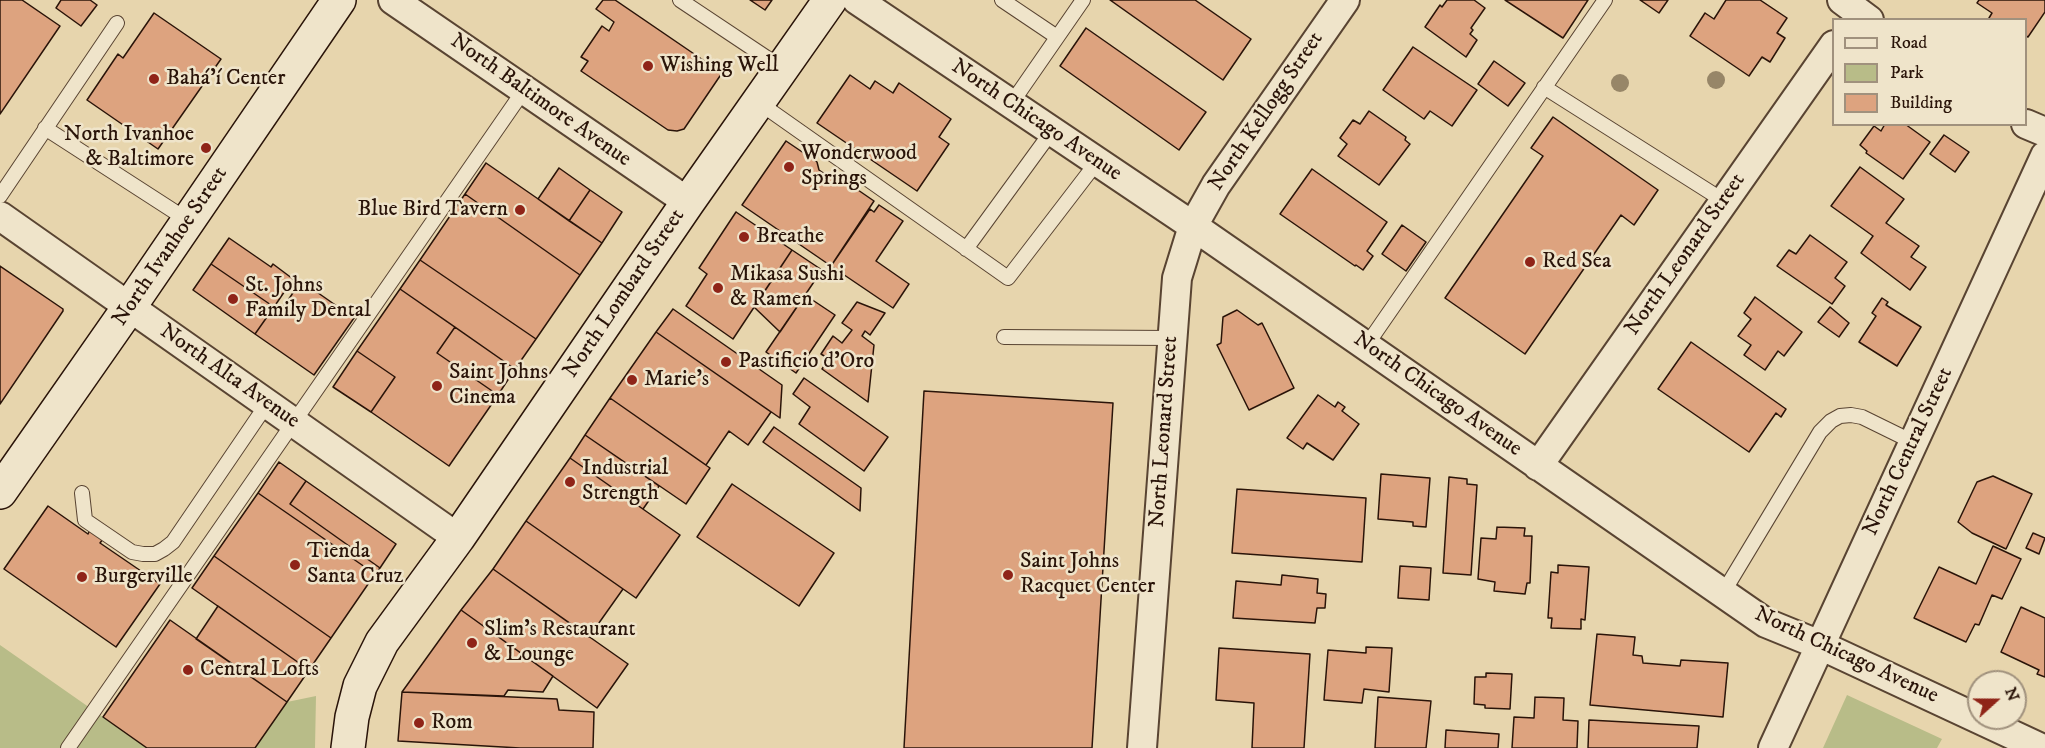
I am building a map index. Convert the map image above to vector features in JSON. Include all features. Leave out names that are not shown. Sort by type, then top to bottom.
[{"type":"street","name":"North Ivanhoe Street","points":[[0,492],[189,221],[339,0]]},
{"type":"street","name":"North Baltimore Avenue","points":[[393,0],[688,202]]},
{"type":"street","name":"North Lombard Street","points":[[348,748],[352,717],[360,686],[382,642],[458,538],[688,202],[830,0]]},
{"type":"street","name":"North Chicago Avenue","points":[[857,0],[1193,226],[1766,623],[1820,645],[2041,748]]},
{"type":"street","name":"North Kellogg Street","points":[[1193,226],[1216,185],[1345,0]]},
{"type":"street","name":"North Leonard Street","points":[[1538,466],[1832,46]]},
{"type":"street","points":[[2027,125],[2045,132]]},
{"type":"street","name":"North Central Street","points":[[1773,748],[2045,156]]},
{"type":"street","name":"North Alta Avenue","points":[[0,216],[458,538]]},
{"type":"street","name":"North Leonard Street","points":[[1142,748],[1177,278],[1193,226]]},
{"type":"lane","points":[[680,0],[782,68]]},
{"type":"lane","points":[[1002,0],[1057,37]]},
{"type":"lane","points":[[1011,104],[1083,0]]},
{"type":"lane","points":[[1366,346],[1605,0]]},
{"type":"lane","points":[[0,196],[117,23]]},
{"type":"lane","points":[[1544,87],[1724,201]]},
{"type":"lane","points":[[68,748],[524,90]]},
{"type":"lane","points":[[758,102],[1008,278],[1097,162]]},
{"type":"lane","points":[[45,128],[189,221]]},
{"type":"lane","points":[[966,249],[1052,131]]},
{"type":"lane","points":[[1004,337],[1172,338]]},
{"type":"lane","points":[[82,493],[85,520],[132,552],[144,555],[155,554],[173,542],[267,404]]},
{"type":"lane","points":[[1723,593],[1820,432],[1831,421],[1851,415],[1862,417],[1913,442]]},
{"type":"green space","points":[[0,645],[103,717],[147,748],[0,748]]},
{"type":"green space","points":[[1847,695],[1942,739],[1937,748],[1823,748]]},
{"type":"green space","points":[[316,696],[315,748],[255,748],[287,702]]},
{"type":"building","points":[[0,0],[22,0],[60,26],[0,114]]},
{"type":"building","points":[[61,0],[90,0],[97,5],[81,26],[56,8]]},
{"type":"building","name":"Wishing Well","points":[[603,0],[615,0],[722,73],[684,129],[668,130],[581,71],[588,61],[581,57],[602,26],[609,31],[614,22],[596,9]]},
{"type":"building","points":[[750,0],[772,0],[765,10]]},
{"type":"building","points":[[1110,0],[1195,0],[1251,39],[1223,80]]},
{"type":"building","points":[[1447,0],[1474,0],[1485,8],[1471,28],[1473,30],[1470,34],[1477,40],[1466,57],[1425,27],[1440,5],[1442,7]]},
{"type":"building","points":[[1505,0],[1588,0],[1563,38]]},
{"type":"building","points":[[1640,0],[1668,0],[1659,13]]},
{"type":"building","points":[[1726,0],[1760,0],[1787,18],[1777,33],[1785,38],[1770,62],[1762,57],[1749,76],[1690,36],[1705,13],[1714,19]]},
{"type":"building","points":[[1979,0],[2045,0],[2045,12],[2028,37],[2027,18],[1989,18],[1992,13],[1977,3]]},
{"type":"building","name":"Bahá’í Center","points":[[154,13],[221,59],[158,149],[87,100],[118,54],[123,58]]},
{"type":"building","points":[[1086,28],[1206,112],[1179,150],[1060,66]]},
{"type":"building","points":[[1413,47],[1477,90],[1452,126],[1430,111],[1424,119],[1383,90]]},
{"type":"building","points":[[1494,61],[1525,83],[1508,106],[1478,84]]},
{"type":"building","points":[[850,75],[870,89],[875,81],[893,93],[899,83],[951,119],[939,137],[949,144],[917,191],[817,123]]},
{"type":"building","points":[[1369,111],[1406,137],[1405,140],[1410,144],[1379,185],[1338,156],[1347,144],[1340,138],[1353,120],[1360,124]]},
{"type":"building","name":"Red Sea","points":[[1553,117],[1658,190],[1634,225],[1621,215],[1525,354],[1445,298],[1543,156],[1531,148]]},
{"type":"building","points":[[1874,126],[1881,131],[1884,126],[1908,126],[1930,142],[1903,179],[1866,153],[1867,151],[1860,145]]},
{"type":"building","points":[[1944,135],[1969,152],[1955,172],[1930,154]]},
{"type":"building","points":[[786,141],[817,162],[819,170],[835,181],[842,179],[874,201],[831,266],[742,205]]},
{"type":"building","name":"Blue Bird Tavern","points":[[486,163],[602,243],[580,275],[465,194]]},
{"type":"building","points":[[1860,167],[1904,199],[1886,223],[1919,246],[1911,257],[1926,267],[1910,290],[1861,253],[1873,236],[1831,206]]},
{"type":"building","points":[[559,168],[590,190],[569,221],[538,199]]},
{"type":"building","points":[[1312,169],[1387,222],[1367,251],[1373,256],[1363,270],[1280,214]]},
{"type":"building","points":[[590,190],[622,212],[602,243],[569,221]]},
{"type":"building","points":[[465,194],[580,275],[536,339],[420,260]]},
{"type":"building","points":[[879,205],[903,221],[876,261],[909,284],[893,308],[831,266],[870,209],[874,212]]},
{"type":"building","points":[[736,212],[792,250],[733,339],[686,306],[707,274],[699,268]]},
{"type":"building","points":[[1402,225],[1426,242],[1406,271],[1382,254]]},
{"type":"building","points":[[1810,235],[1847,262],[1835,278],[1845,286],[1832,304],[1777,266],[1789,250],[1796,254]]},
{"type":"building","points":[[229,238],[271,267],[273,264],[293,279],[274,307],[211,264]]},
{"type":"building","points":[[792,250],[822,270],[780,332],[754,307]]},
{"type":"building","points":[[420,260],[536,339],[515,369],[400,289]]},
{"type":"building","name":"St. Johns Family Dental","points":[[211,264],[274,307],[255,334],[193,290]]},
{"type":"building","points":[[0,266],[63,311],[0,404]]},
{"type":"building","points":[[301,281],[354,318],[314,375],[255,334],[274,307],[280,312]]},
{"type":"building","name":"Saint Johns Cinema","points":[[400,289],[455,327],[437,353],[498,395],[449,466],[371,412],[395,377],[357,351]]},
{"type":"building","points":[[805,295],[835,315],[796,373],[766,352]]},
{"type":"building","points":[[1755,297],[1802,332],[1784,356],[1778,351],[1765,370],[1744,355],[1751,345],[1738,336],[1751,319],[1744,313]]},
{"type":"building","points":[[1882,298],[1888,302],[1886,305],[1921,327],[1897,366],[1859,342],[1876,316],[1872,313]]},
{"type":"building","points":[[857,302],[885,313],[870,335],[865,331],[862,336],[874,345],[868,402],[822,369],[829,359],[821,354],[833,336],[842,343],[852,330],[842,323]]},
{"type":"building","points":[[1830,307],[1849,323],[1839,337],[1818,322]]},
{"type":"building","points":[[673,309],[782,385],[780,418],[656,332]]},
{"type":"building","points":[[1237,310],[1258,325],[1262,323],[1294,388],[1249,410],[1217,345],[1221,343],[1223,317]]},
{"type":"building","points":[[455,327],[515,369],[498,395],[437,353]]},
{"type":"building","points":[[656,332],[771,412],[748,445],[729,431],[706,465],[610,398]]},
{"type":"building","points":[[1691,342],[1786,409],[1781,417],[1776,413],[1749,452],[1658,389]]},
{"type":"building","points":[[357,351],[395,377],[371,412],[333,387]]},
{"type":"building","points":[[804,378],[888,437],[864,471],[799,424],[810,407],[793,394]]},
{"type":"building","name":"Saint Johns Racquet Center","points":[[924,391],[1113,403],[1092,748],[904,748]]},
{"type":"building","points":[[1318,395],[1335,407],[1338,402],[1345,407],[1342,411],[1359,424],[1333,460],[1307,443],[1303,449],[1287,438]]},
{"type":"building","points":[[610,398],[710,468],[686,504],[585,435]]},
{"type":"building","points":[[774,427],[861,488],[860,511],[763,442]]},
{"type":"building","points":[[585,435],[659,486],[643,509],[570,458]]},
{"type":"building","points":[[570,458],[680,535],[636,598],[526,521]]},
{"type":"building","points":[[279,462],[306,481],[290,504],[380,568],[375,574],[258,493]]},
{"type":"building","points":[[1381,474],[1430,478],[1426,527],[1413,526],[1413,522],[1378,519]]},
{"type":"building","points":[[1993,476],[2032,494],[2006,549],[1972,533],[1958,522],[1977,482]]},
{"type":"building","points":[[1449,477],[1467,479],[1467,484],[1477,485],[1471,575],[1443,573]]},
{"type":"building","points":[[306,481],[396,544],[380,568],[290,504]]},
{"type":"building","points":[[732,484],[834,553],[799,606],[697,537]]},
{"type":"building","points":[[1237,489],[1366,498],[1362,562],[1232,553]]},
{"type":"building","name":"Tienda Santa Cruz","points":[[258,493],[375,574],[331,638],[214,556]]},
{"type":"building","name":"Burgerville","points":[[48,506],[88,534],[90,530],[103,539],[100,543],[160,584],[116,647],[4,569]]},
{"type":"building","points":[[526,521],[623,589],[589,637],[493,569]]},
{"type":"building","points":[[1497,527],[1525,528],[1524,536],[1532,536],[1530,583],[1527,583],[1525,594],[1494,591],[1495,582],[1478,579],[1481,538],[1496,539]]},
{"type":"building","points":[[2033,533],[2045,538],[2039,554],[2026,548]]},
{"type":"building","points":[[1993,546],[2021,559],[2002,599],[1992,595],[1979,625],[1975,624],[1966,642],[1914,618],[1939,567],[1976,584]]},
{"type":"building","points":[[214,556],[331,638],[309,670],[192,588]]},
{"type":"building","points":[[1558,565],[1589,567],[1585,620],[1581,619],[1581,629],[1551,628],[1552,618],[1548,618],[1551,572],[1558,573]]},
{"type":"building","points":[[1400,566],[1431,568],[1429,600],[1398,598]]},
{"type":"building","points":[[493,569],[628,664],[597,708],[461,610]]},
{"type":"building","points":[[1282,575],[1318,579],[1317,593],[1326,594],[1325,608],[1317,608],[1315,623],[1233,618],[1236,581],[1281,585]]},
{"type":"building","points":[[218,606],[309,670],[287,702],[196,639]]},
{"type":"building","points":[[2021,607],[2045,618],[2045,677],[2037,674],[2039,670],[2001,652]]},
{"type":"building","name":"Slim's Restaurant & Lounge","points":[[461,610],[553,676],[543,692],[508,690],[504,696],[402,692]]},
{"type":"building","name":"Central Lofts","points":[[170,620],[287,702],[255,748],[147,748],[103,717]]},
{"type":"building","points":[[1597,634],[1635,637],[1633,655],[1642,656],[1643,663],[1680,666],[1681,660],[1728,663],[1723,717],[1590,705]]},
{"type":"building","points":[[1366,647],[1392,648],[1389,692],[1364,689],[1362,703],[1324,700],[1328,650],[1366,653]]},
{"type":"building","points":[[1219,648],[1310,654],[1304,748],[1252,748],[1254,703],[1216,700]]},
{"type":"building","points":[[1486,673],[1512,674],[1510,709],[1485,708],[1485,705],[1474,704],[1475,677],[1486,677]]},
{"type":"building","points":[[402,692],[557,699],[559,710],[594,712],[593,748],[520,748],[398,741]]},
{"type":"building","points":[[1378,697],[1431,701],[1426,748],[1375,748]]},
{"type":"building","points":[[1535,697],[1564,698],[1563,720],[1578,721],[1577,748],[1512,748],[1514,717],[1534,718]]},
{"type":"building","points":[[1589,720],[1699,726],[1697,748],[1588,748]]},
{"type":"building","points":[[1446,730],[1499,734],[1498,748],[1445,748]]},
{"type":"place","name":"Wishing Well","points":[[648,66]]},
{"type":"place","name":"Bahá’í Center","points":[[154,79]]},
{"type":"place","name":"North Ivanhoe & Baltimore","points":[[206,148]]},
{"type":"place","name":"Wonderwood Springs","points":[[789,167]]},
{"type":"place","name":"Blue Bird Tavern","points":[[520,210]]},
{"type":"place","name":"Breathe","points":[[744,237]]},
{"type":"place","name":"Red Sea","points":[[1530,262]]},
{"type":"place","name":"Mikasa Sushi & Ramen","points":[[718,288]]},
{"type":"place","name":"St. Johns Family Dental","points":[[233,299]]},
{"type":"place","name":"Pastificio d’Oro","points":[[726,362]]},
{"type":"place","name":"Marie's","points":[[632,380]]},
{"type":"place","name":"Saint Johns Cinema","points":[[437,386]]},
{"type":"place","name":"Industrial Strength","points":[[570,482]]},
{"type":"place","name":"Tienda Santa Cruz","points":[[295,565]]},
{"type":"place","name":"Saint Johns Racquet Center","points":[[1008,575]]},
{"type":"place","name":"Burgerville","points":[[82,577]]},
{"type":"place","name":"Slim's Restaurant & Lounge","points":[[472,643]]},
{"type":"place","name":"Central Lofts","points":[[188,670]]},
{"type":"place","name":"Rom","points":[[419,723]]}]
